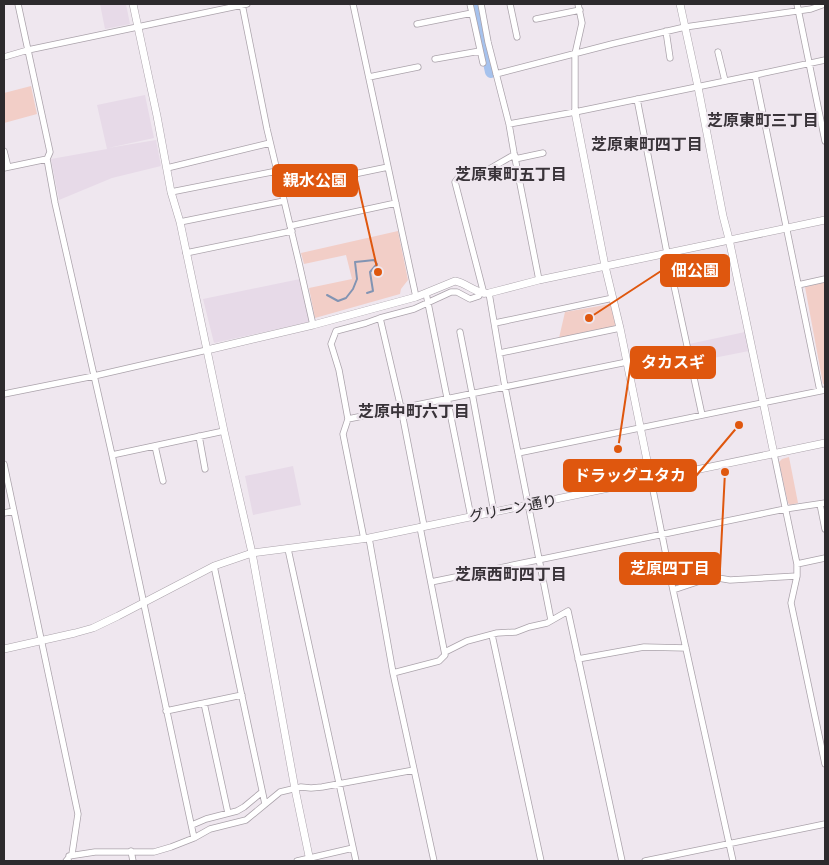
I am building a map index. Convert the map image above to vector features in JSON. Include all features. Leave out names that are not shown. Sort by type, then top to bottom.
[{"type":"street","points":[[18,4],[50,152],[47,159],[55,203],[112,455],[194,838]]},
{"type":"street","points":[[132,4],[252,553],[309,860]]},
{"type":"street","points":[[4,57],[28,50],[244,4],[270,143],[313,325]]},
{"type":"street","points":[[353,4],[416,297]]},
{"type":"street","points":[[470,4],[483,63]]},
{"type":"street","points":[[481,4],[488,42],[510,124],[538,280]]},
{"type":"street","points":[[510,4],[517,38]]},
{"type":"street","points":[[680,4],[797,564],[797,576],[790,603],[825,764]]},
{"type":"street","points":[[797,4],[825,141]]},
{"type":"street","points":[[496,74],[685,27],[812,9],[825,4]]},
{"type":"street","points":[[536,19],[579,7],[582,23],[575,54],[575,112],[605,266],[641,427],[673,590],[733,861]]},
{"type":"street","points":[[417,24],[472,13]]},
{"type":"street","points":[[666,32],[670,58]]},
{"type":"street","points":[[435,59],[480,51]]},
{"type":"street","points":[[718,52],[725,81]]},
{"type":"street","points":[[510,124],[825,60]]},
{"type":"street","points":[[369,77],[418,67]]},
{"type":"street","points":[[518,453],[822,390],[786,228],[756,75]]},
{"type":"street","points":[[637,99],[667,253],[702,415]]},
{"type":"street","points":[[167,168],[270,143]]},
{"type":"street","points":[[4,150],[6,168],[47,159]]},
{"type":"street","points":[[543,153],[515,157],[479,175],[458,178],[455,182],[495,323],[505,387],[551,620]]},
{"type":"street","points":[[282,190],[388,167]]},
{"type":"street","points":[[172,192],[277,171]]},
{"type":"street","points":[[180,222],[284,201]]},
{"type":"street","points":[[186,253],[396,203]]},
{"type":"street","points":[[434,861],[342,434],[348,419],[339,370],[331,344],[336,331],[414,309],[452,292],[457,292],[470,299],[485,293],[538,280],[825,220]]},
{"type":"street","points":[[798,285],[825,279]]},
{"type":"street","points":[[4,394],[94,376],[313,325],[416,297],[455,281],[462,282],[485,293]]},
{"type":"street","points":[[426,293],[471,517]]},
{"type":"street","points":[[495,323],[613,298]]},
{"type":"street","points":[[380,318],[401,408],[445,652],[445,655],[439,662],[393,673]]},
{"type":"street","points":[[500,353],[620,328]]},
{"type":"street","points":[[460,332],[494,512]]},
{"type":"street","points":[[348,419],[626,362]]},
{"type":"street","points":[[112,455],[224,431]]},
{"type":"street","points":[[199,436],[205,469]]},
{"type":"street","name":"グリーン通り","points":[[4,649],[75,634],[93,628],[214,566],[252,553],[366,539],[825,444]]},
{"type":"street","points":[[155,446],[163,481]]},
{"type":"street","points":[[4,464],[78,814],[72,854],[67,859]]},
{"type":"street","points":[[431,582],[785,509],[823,503],[825,529]]},
{"type":"street","points":[[4,513],[14,511]]},
{"type":"street","points":[[288,549],[356,861]]},
{"type":"street","points":[[797,564],[825,558]]},
{"type":"street","points":[[214,566],[265,804]]},
{"type":"street","points":[[673,590],[712,577],[730,580],[797,576]]},
{"type":"street","points":[[445,652],[467,641],[497,633],[516,632],[546,623],[568,611],[622,861]]},
{"type":"street","points":[[492,635],[542,861]]},
{"type":"street","points":[[578,659],[644,647],[686,648]]},
{"type":"street","points":[[166,711],[242,695]]},
{"type":"street","points":[[204,703],[228,813]]},
{"type":"street","points":[[67,859],[95,852],[154,852],[194,838],[210,829],[246,820],[280,792],[301,787],[311,788],[339,784],[414,770]]},
{"type":"street","points":[[192,825],[206,819],[237,812],[262,792]]},
{"type":"street","points":[[645,861],[825,824]]},
{"type":"street","points":[[297,861],[309,860],[353,848]]},
{"type":"street","points":[[131,851],[133,861]]},
{"type":"shaded area","points":[[100,4],[126,4],[130,24],[105,29]]},
{"type":"shaded area","points":[[31,86],[37,114],[4,123],[4,93]]},
{"type":"shaded area","points":[[145,95],[154,138],[108,148],[156,140],[161,166],[112,178],[59,200],[51,159],[107,149],[97,105]]},
{"type":"shaded area","points":[[398,231],[408,280],[401,289],[400,294],[315,318],[309,288],[352,279],[346,255],[304,264],[301,253]]},
{"type":"shaded area","points":[[300,279],[309,322],[214,343],[203,299]]},
{"type":"shaded area","points":[[825,282],[825,384],[823,384],[805,287]]},
{"type":"shaded area","points":[[611,304],[616,324],[613,327],[559,338],[565,312]]},
{"type":"shaded area","points":[[745,332],[749,351],[693,362],[689,344]]},
{"type":"shaded area","points":[[789,457],[798,503],[790,505],[779,462]]},
{"type":"shaded area","points":[[293,466],[301,505],[253,515],[245,476]]},
{"type":"waterway","points":[[476,4],[491,72]]},
{"type":"waterway","points":[[327,295],[338,301],[346,298],[353,289],[357,279],[355,262],[374,260],[377,264],[370,272],[373,291],[367,293]]},
{"type":"place","name":"親水公園","points":[[378,272]]},
{"type":"place","name":"佃公園","points":[[589,318]]},
{"type":"place","name":"ドラッグユタカ","points":[[739,425]]},
{"type":"place","name":"タカスギ","points":[[618,449]]},
{"type":"place","name":"芝原四丁目","points":[[725,472]]},
{"type":"district","name":"芝原東町三丁目","points":[[763,120]]},
{"type":"district","name":"芝原東町四丁目","points":[[647,144]]},
{"type":"district","name":"芝原東町五丁目","points":[[511,174]]},
{"type":"district","name":"芝原中町六丁目","points":[[414,411]]},
{"type":"district","name":"芝原西町四丁目","points":[[511,574]]}]
